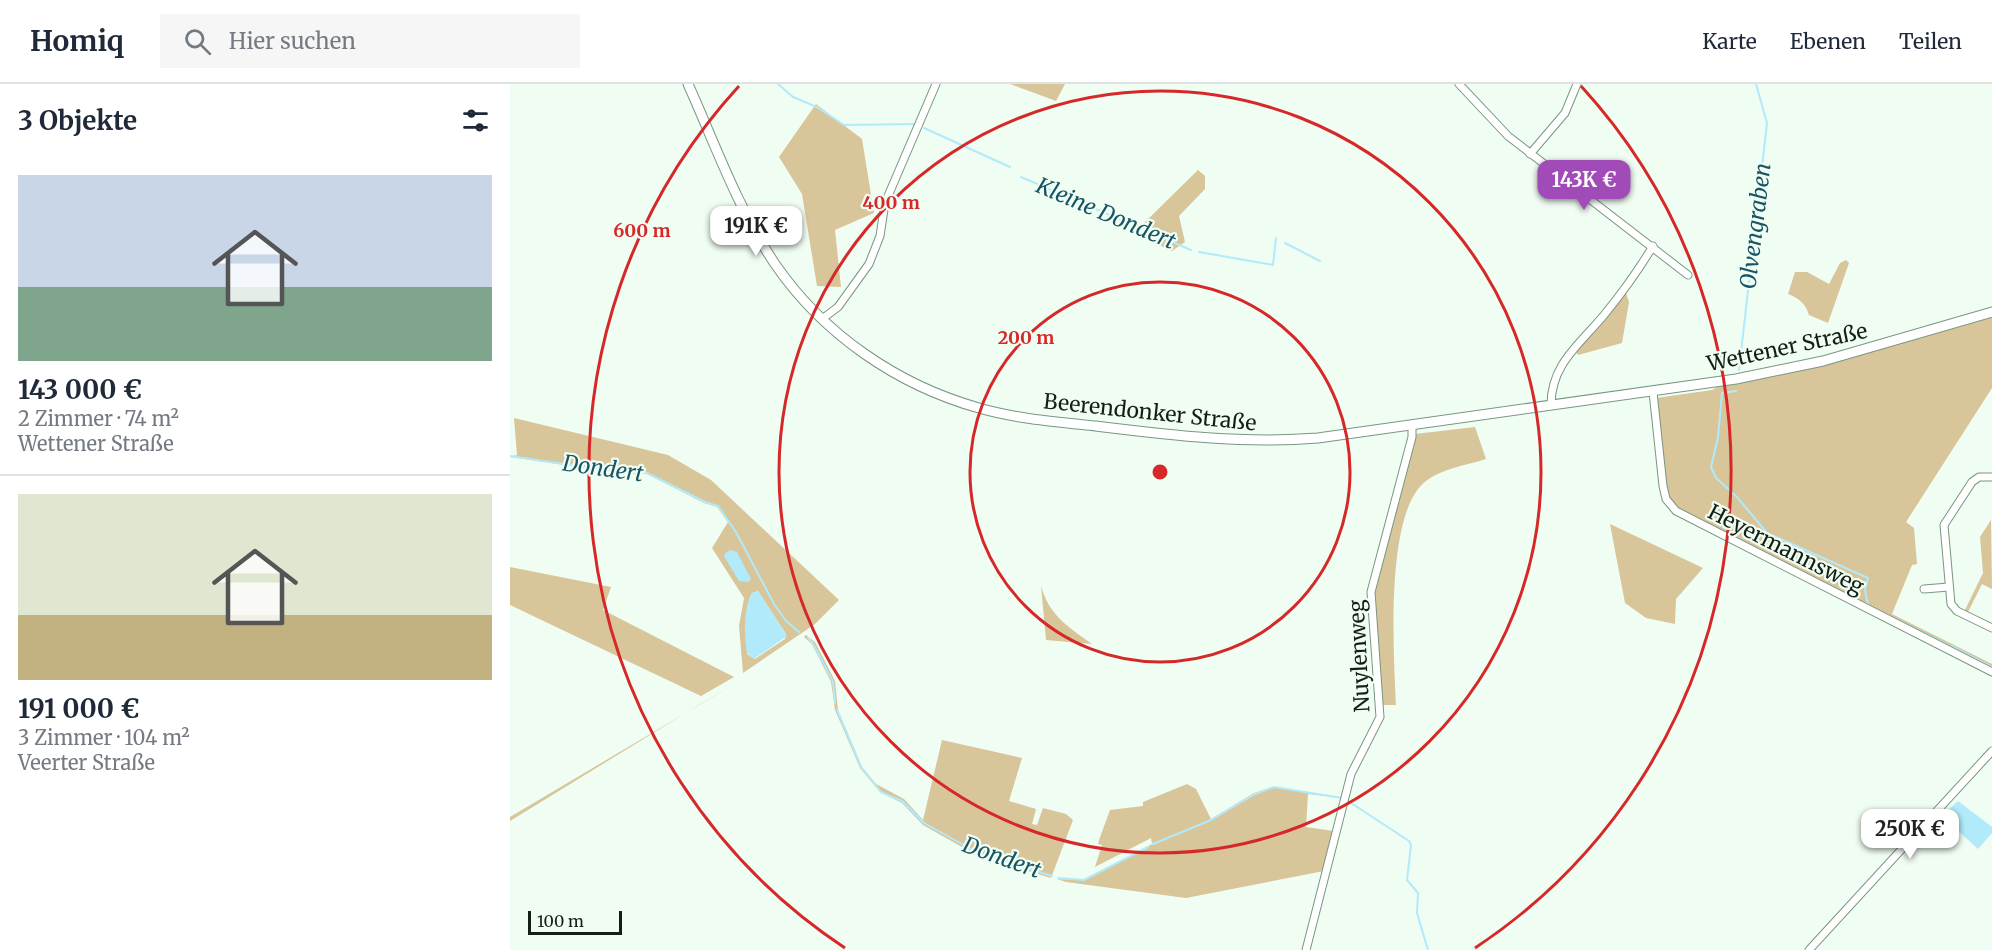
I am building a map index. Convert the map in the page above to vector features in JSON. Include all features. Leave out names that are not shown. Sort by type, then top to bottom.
[{"type":"street","name":"Beerendonker Straße","points":[[688,84],[749,218],[776,264],[822,319],[861,352],[895,374],[937,393],[994,412],[1214,440],[1296,440],[1586,401]]},
{"type":"street","points":[[822,319],[838,307],[869,264],[880,236],[885,203],[936,84]]},
{"type":"street","points":[[1459,84],[1508,136],[1688,274]]},
{"type":"street","points":[[1530,154],[1565,113],[1577,84]]},
{"type":"street","points":[[1551,405],[1554,378],[1563,360],[1632,280],[1653,246]]},
{"type":"street","name":"Wettener Straße","points":[[1586,401],[1736,379],[1823,361],[1992,312]]},
{"type":"street","name":"Heyermannsweg","points":[[1653,392],[1663,486],[1666,499],[1676,511],[1992,672]]},
{"type":"street","name":"Nuylenweg","points":[[1306,950],[1352,774],[1380,717],[1371,592],[1412,437],[1412,425]]},
{"type":"street","points":[[1992,477],[1979,477],[1972,482],[1944,525],[1953,608],[1992,628]]},
{"type":"street","points":[[1924,589],[1949,587]]},
{"type":"street","points":[[1809,950],[1992,752]]},
{"type":"shaded area","points":[[1010,84],[1065,84],[1056,101]]},
{"type":"shaded area","points":[[816,104],[862,139],[874,213],[835,230],[841,287],[817,286],[802,194],[779,157]]},
{"type":"shaded area","points":[[1198,170],[1205,176],[1205,189],[1179,216],[1185,242],[1172,251],[1159,245],[1141,226]]},
{"type":"shaded area","points":[[1846,260],[1849,263],[1828,323],[1809,315],[1802,302],[1788,294],[1795,272],[1807,272],[1829,284],[1840,263]]},
{"type":"shaded area","points":[[1626,293],[1629,302],[1622,343],[1578,355],[1575,350]]},
{"type":"shaded area","points":[[1992,317],[1992,388],[1906,522],[1914,528],[1917,564],[1912,565],[1892,614],[1992,664],[1992,670],[1678,509],[1668,498],[1656,398],[1712,390],[1735,376]]},
{"type":"shaded area","points":[[514,418],[668,455],[711,480],[839,600],[815,624],[743,673],[739,626],[744,598],[712,548],[728,522],[717,507],[704,503],[647,474],[612,472],[510,457],[517,455]],"holes":[[[758,591],[786,634],[785,639],[755,659],[747,654],[746,615],[752,593]]]},
{"type":"shaded area","points":[[1475,427],[1486,459],[1447,470],[1426,481],[1413,498],[1403,522],[1394,587],[1396,705],[1383,705],[1374,592],[1415,434]]},
{"type":"shaded area","points":[[1991,520],[1992,589],[1982,584],[1967,614],[1964,612],[1983,573],[1980,537]]},
{"type":"shaded area","points":[[1610,524],[1703,568],[1676,599],[1675,624],[1646,618],[1625,603]]},
{"type":"shaded area","points":[[510,567],[611,587],[603,610],[734,677],[701,696],[510,605]]},
{"type":"shaded area","points":[[1041,586],[1049,605],[1060,620],[1092,644],[1046,640]]},
{"type":"shaded area","points":[[806,635],[815,642],[835,681],[838,710],[862,767],[876,784],[904,799],[923,820],[942,740],[1022,758],[1009,801],[1036,809],[1032,824],[1037,825],[1043,808],[1066,814],[1073,820],[1051,878],[978,856],[923,825],[902,803],[880,792],[860,768],[835,710],[831,682],[812,644],[804,637]]},
{"type":"shaded area","points":[[687,712],[510,821],[510,817]]},
{"type":"shaded area","points":[[1187,784],[1196,789],[1211,819],[1254,793],[1273,787],[1342,798],[1308,794],[1306,827],[1334,831],[1324,871],[1186,898],[1057,879],[1084,880],[1152,844],[1151,838],[1095,867],[1102,845],[1098,844],[1099,840],[1110,810],[1143,806],[1143,802]]},
{"type":"water","points":[[731,550],[737,552],[751,579],[749,582],[739,581],[724,556]]},
{"type":"water","points":[[758,591],[787,636],[754,659],[747,653],[745,623],[749,599],[752,593]]},
{"type":"water","points":[[1958,801],[1992,827],[1992,833],[1978,849],[1942,816]]},
{"type":"waterway","name":"Kleine Dondert","points":[[778,84],[793,97],[817,107],[844,125],[916,124]]},
{"type":"waterway","name":"Olvengraben","points":[[1739,370],[1767,123],[1756,84]]},
{"type":"waterway","name":"Kleine Dondert","points":[[924,128],[1010,167]]},
{"type":"waterway","name":"Kleine Dondert","points":[[1021,177],[1191,250]]},
{"type":"waterway","name":"Kleine Dondert","points":[[1199,252],[1273,265],[1276,238]]},
{"type":"waterway","name":"Kleine Dondert","points":[[1285,243],[1320,261]]},
{"type":"waterway","name":"Olvengraben","points":[[1736,391],[1722,393],[1718,437],[1711,467],[1716,478],[1737,497],[1767,533],[1868,578],[1865,590],[1868,605],[1872,607]]},
{"type":"waterway","name":"Dondert","points":[[510,456],[625,473],[647,473],[705,502],[718,506],[736,532],[774,604],[786,621],[799,632]]},
{"type":"waterway","name":"Olvengraben","points":[[1875,609],[1948,645]]},
{"type":"waterway","name":"Dondert","points":[[808,638],[813,643],[833,682],[835,703]]},
{"type":"waterway","name":"Olvengraben","points":[[1951,646],[1992,667]]},
{"type":"waterway","name":"Dondert","points":[[837,710],[861,767],[881,792],[902,801],[924,823],[980,854],[1052,876]]},
{"type":"waterway","name":"Dondert","points":[[1153,844],[1211,820],[1255,794],[1274,787],[1342,798]]},
{"type":"waterway","name":"Dondert","points":[[1348,801],[1409,841],[1411,845],[1407,880],[1418,893],[1417,913],[1428,950]]},
{"type":"waterway","name":"Dondert","points":[[1058,878],[1084,880],[1148,847]]}]
